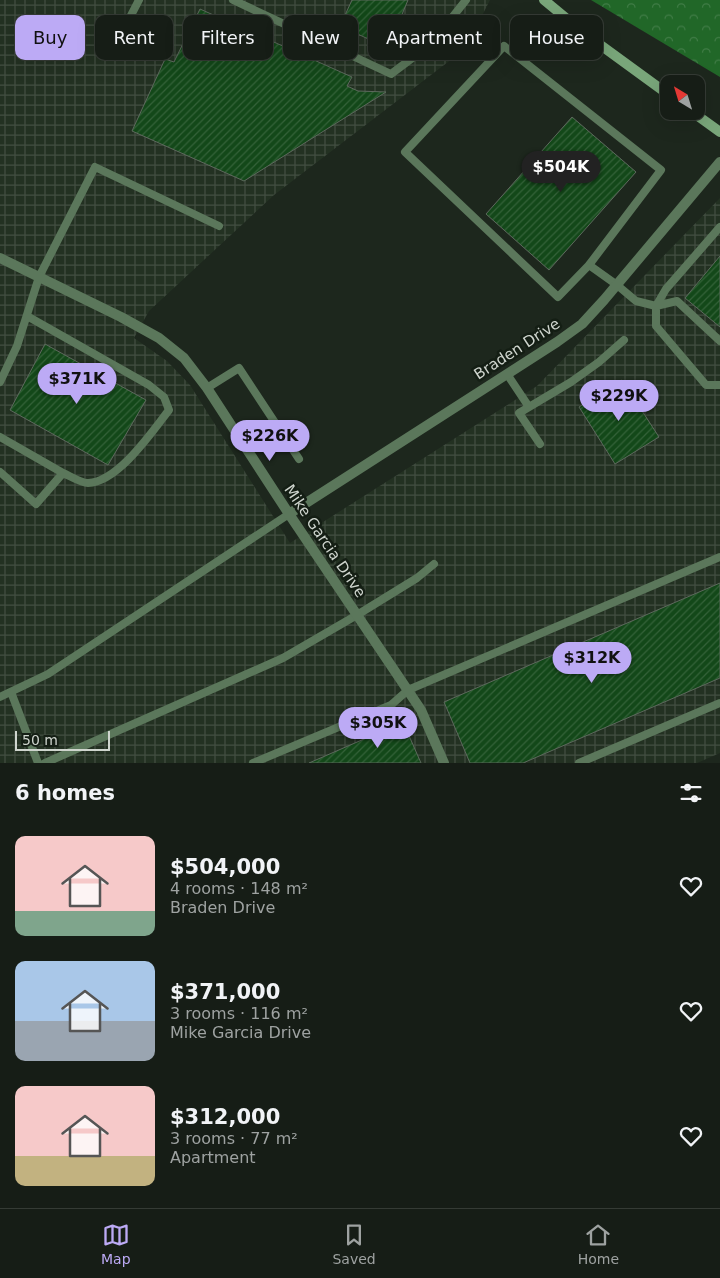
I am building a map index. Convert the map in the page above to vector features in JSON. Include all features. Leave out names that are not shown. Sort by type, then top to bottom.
[{"type":"main road","points":[[544,0],[584,33],[660,88]]},
{"type":"main road","points":[[703,120],[720,132]]},
{"type":"street","name":"Braden Drive","points":[[289,514],[557,342],[582,324],[720,162]]},
{"type":"street","name":"Mike Garcia Drive","points":[[0,258],[121,317],[159,338],[184,358],[207,388],[421,710],[444,763]]},
{"type":"lane","points":[[131,15],[139,0]]},
{"type":"lane","points":[[233,0],[391,74],[431,44],[462,1]]},
{"type":"lane","points":[[504,46],[661,170],[589,265],[558,297],[405,152],[504,46]]},
{"type":"lane","points":[[0,382],[17,346],[39,277],[95,167],[219,226]]},
{"type":"lane","points":[[720,227],[666,289],[656,306],[656,326],[706,385],[720,385]]},
{"type":"lane","points":[[589,265],[617,284],[636,301],[656,306],[677,301],[720,341]]},
{"type":"lane","points":[[0,437],[63,473],[87,483],[106,477],[134,455],[169,410],[164,397],[149,385],[27,316]]},
{"type":"lane","points":[[540,444],[519,413],[571,382],[624,340]]},
{"type":"lane","points":[[207,388],[239,368],[299,459]]},
{"type":"lane","points":[[507,374],[529,407]]},
{"type":"lane","points":[[0,472],[36,504],[63,473]]},
{"type":"lane","points":[[0,698],[48,674],[289,514]]},
{"type":"lane","points":[[253,763],[391,705],[408,690],[720,557]]},
{"type":"lane","points":[[45,763],[283,658],[418,578],[434,564]]},
{"type":"lane","points":[[11,692],[38,763]]},
{"type":"lane","points":[[579,763],[720,703]]},
{"type":"shaded area","points":[[0,0],[490,0],[482,15],[368,15],[368,60],[451,60],[274,195],[149,311],[134,338],[167,361],[190,385],[290,543],[537,386],[720,198],[720,753],[697,763],[0,763]]},
{"type":"green space","points":[[591,0],[720,0],[720,77]]},
{"type":"building","points":[[352,0],[408,0],[402,15],[368,15],[368,39],[358,34],[358,15],[345,15]]},
{"type":"building","points":[[200,9],[213,15],[197,15]]},
{"type":"building","points":[[273,42],[283,46],[283,60],[314,60],[352,77],[347,86],[358,91],[386,92],[244,181],[132,131],[165,60],[174,62],[183,44],[183,60],[273,60]]},
{"type":"building","points":[[572,117],[636,172],[549,270],[486,214]]},
{"type":"building","points":[[720,256],[720,327],[685,298]]},
{"type":"building","points":[[45,344],[146,400],[108,465],[10,410]]},
{"type":"building","points":[[622,380],[659,437],[615,464],[579,407]]},
{"type":"building","points":[[720,583],[720,678],[523,763],[470,763],[444,702]]},
{"type":"building","points":[[403,722],[421,763],[309,763]]}]
